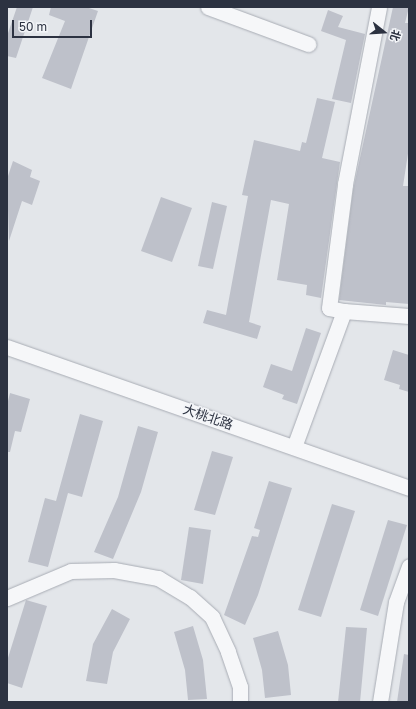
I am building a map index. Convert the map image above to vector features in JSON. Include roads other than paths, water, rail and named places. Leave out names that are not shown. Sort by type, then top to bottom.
[{"type":"street","points":[[208,7],[308,44]]},
{"type":"street","points":[[379,7],[345,184],[329,308],[344,311],[409,316]]},
{"type":"street","points":[[294,447],[344,311]]},
{"type":"street","name":"大桃北路","points":[[7,347],[409,488]]},
{"type":"street","points":[[380,702],[396,602],[409,566]]},
{"type":"street","points":[[7,598],[71,570],[114,570],[158,578],[190,597],[212,617],[237,680],[240,702]]}]
